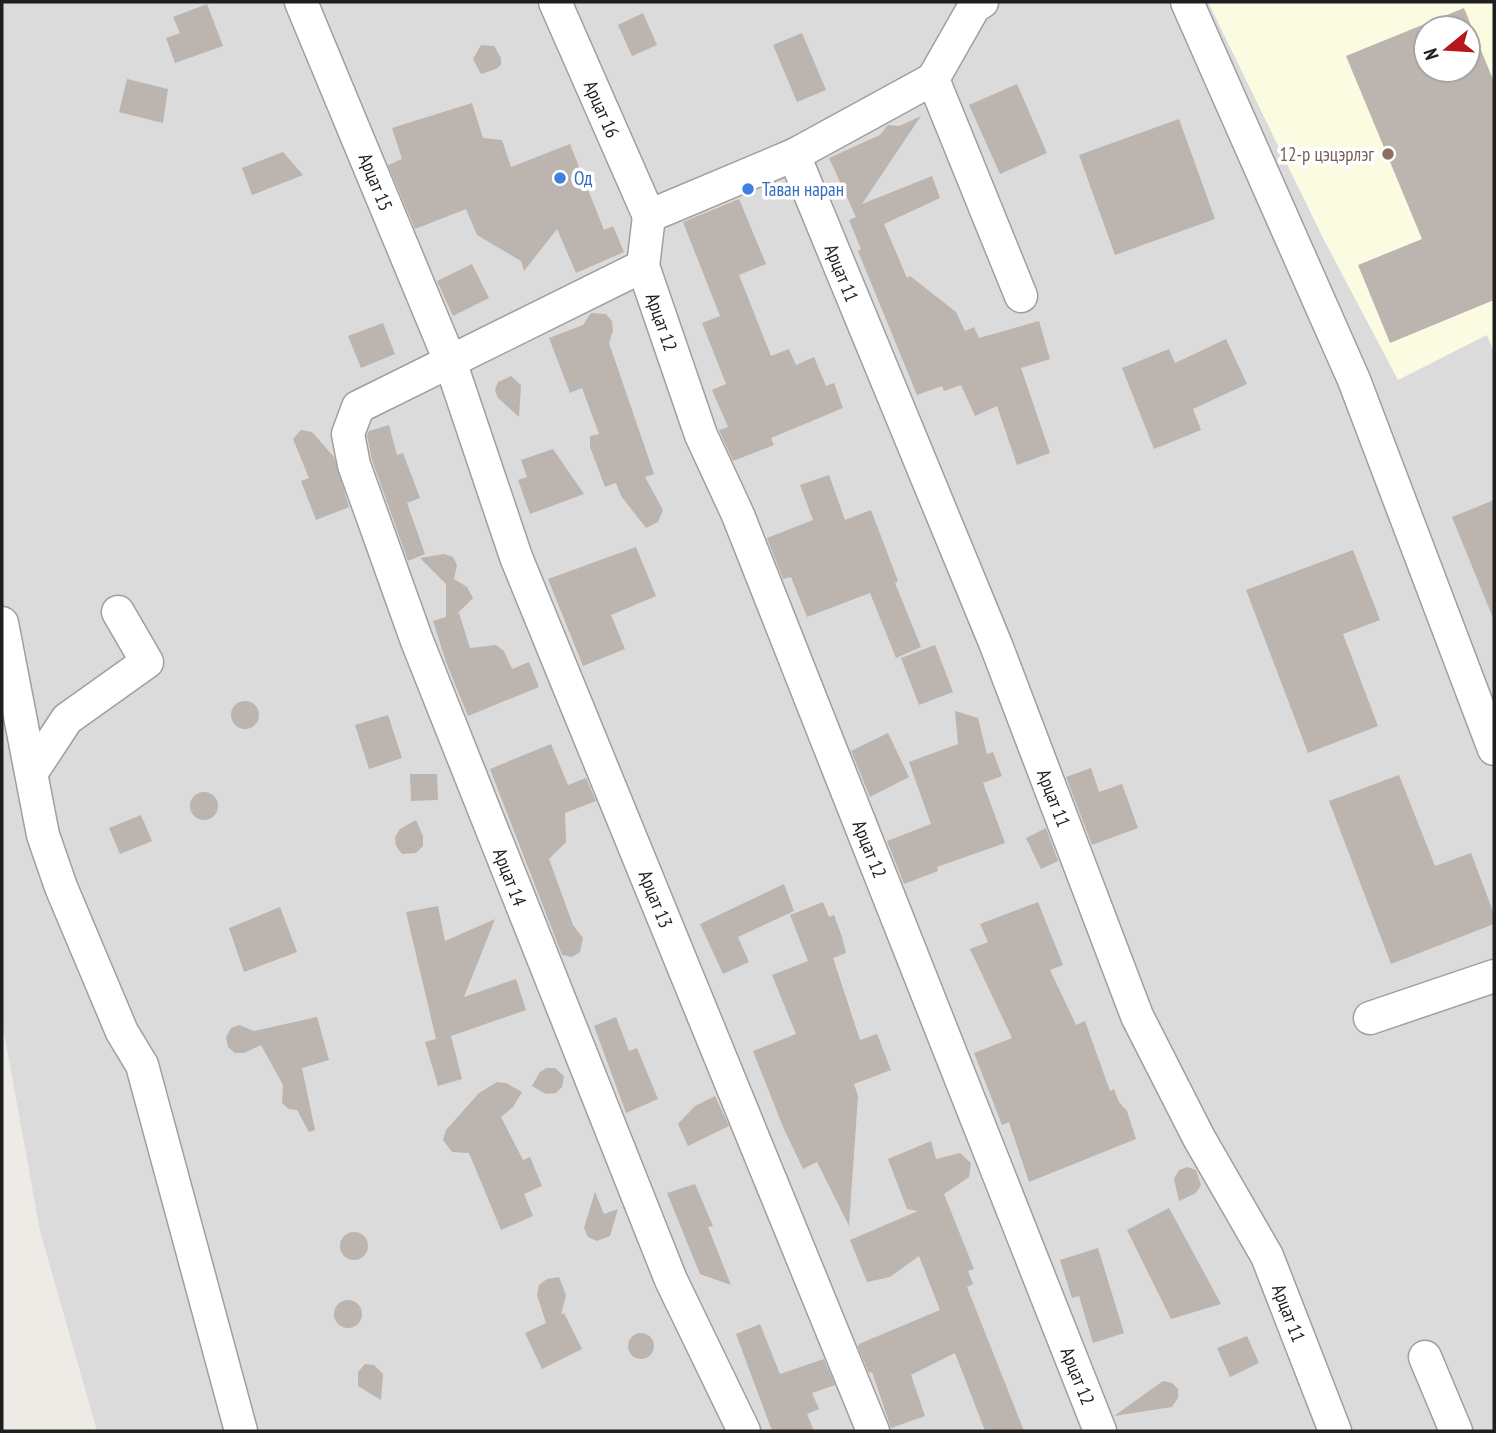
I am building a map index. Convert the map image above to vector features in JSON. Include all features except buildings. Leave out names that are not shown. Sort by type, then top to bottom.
[{"type":"street","name":"Арцат 15","points":[[301,2],[450,362]]},
{"type":"street","name":"Арцат 16","points":[[555,2],[649,216]]},
{"type":"street","points":[[1187,2],[1354,380],[1494,749]]},
{"type":"street","points":[[643,266],[649,216],[794,155],[933,79],[974,3]]},
{"type":"street","points":[[933,79],[1021,296]]},
{"type":"street","name":"Арцат 11","points":[[794,155],[996,645],[1137,1016],[1199,1138],[1267,1256],[1335,1431]]},
{"type":"street","name":"Арцат 14","points":[[643,266],[358,407],[348,434],[354,465],[417,641],[671,1280],[744,1431]]},
{"type":"street","name":"Арцат 12","points":[[643,266],[701,435],[738,515],[1100,1431]]},
{"type":"street","name":"Арцат 13","points":[[450,362],[516,557],[873,1431]]},
{"type":"street","points":[[32,772],[67,719],[146,662],[118,612]]},
{"type":"street","points":[[2,623],[43,835],[61,887],[122,1032],[142,1065],[241,1431]]},
{"type":"street","points":[[1370,1018],[1494,976]]},
{"type":"street","points":[[1425,1357],[1456,1431]]},
{"type":"shaded area","points":[[2,2],[1494,2],[1494,1431],[97,1431],[40,1231],[2,1021]]},
{"type":"shaded area","name":"12-р цэцэрлэг","points":[[1208,2],[1494,2],[1494,352],[1487,335],[1398,380],[1323,238]]},
{"type":"place","name":"12-р цэцэрлэг","points":[[1388,154]]},
{"type":"place","name":"Од","points":[[560,178]]},
{"type":"place","name":"Таван наран","points":[[748,189]]}]
